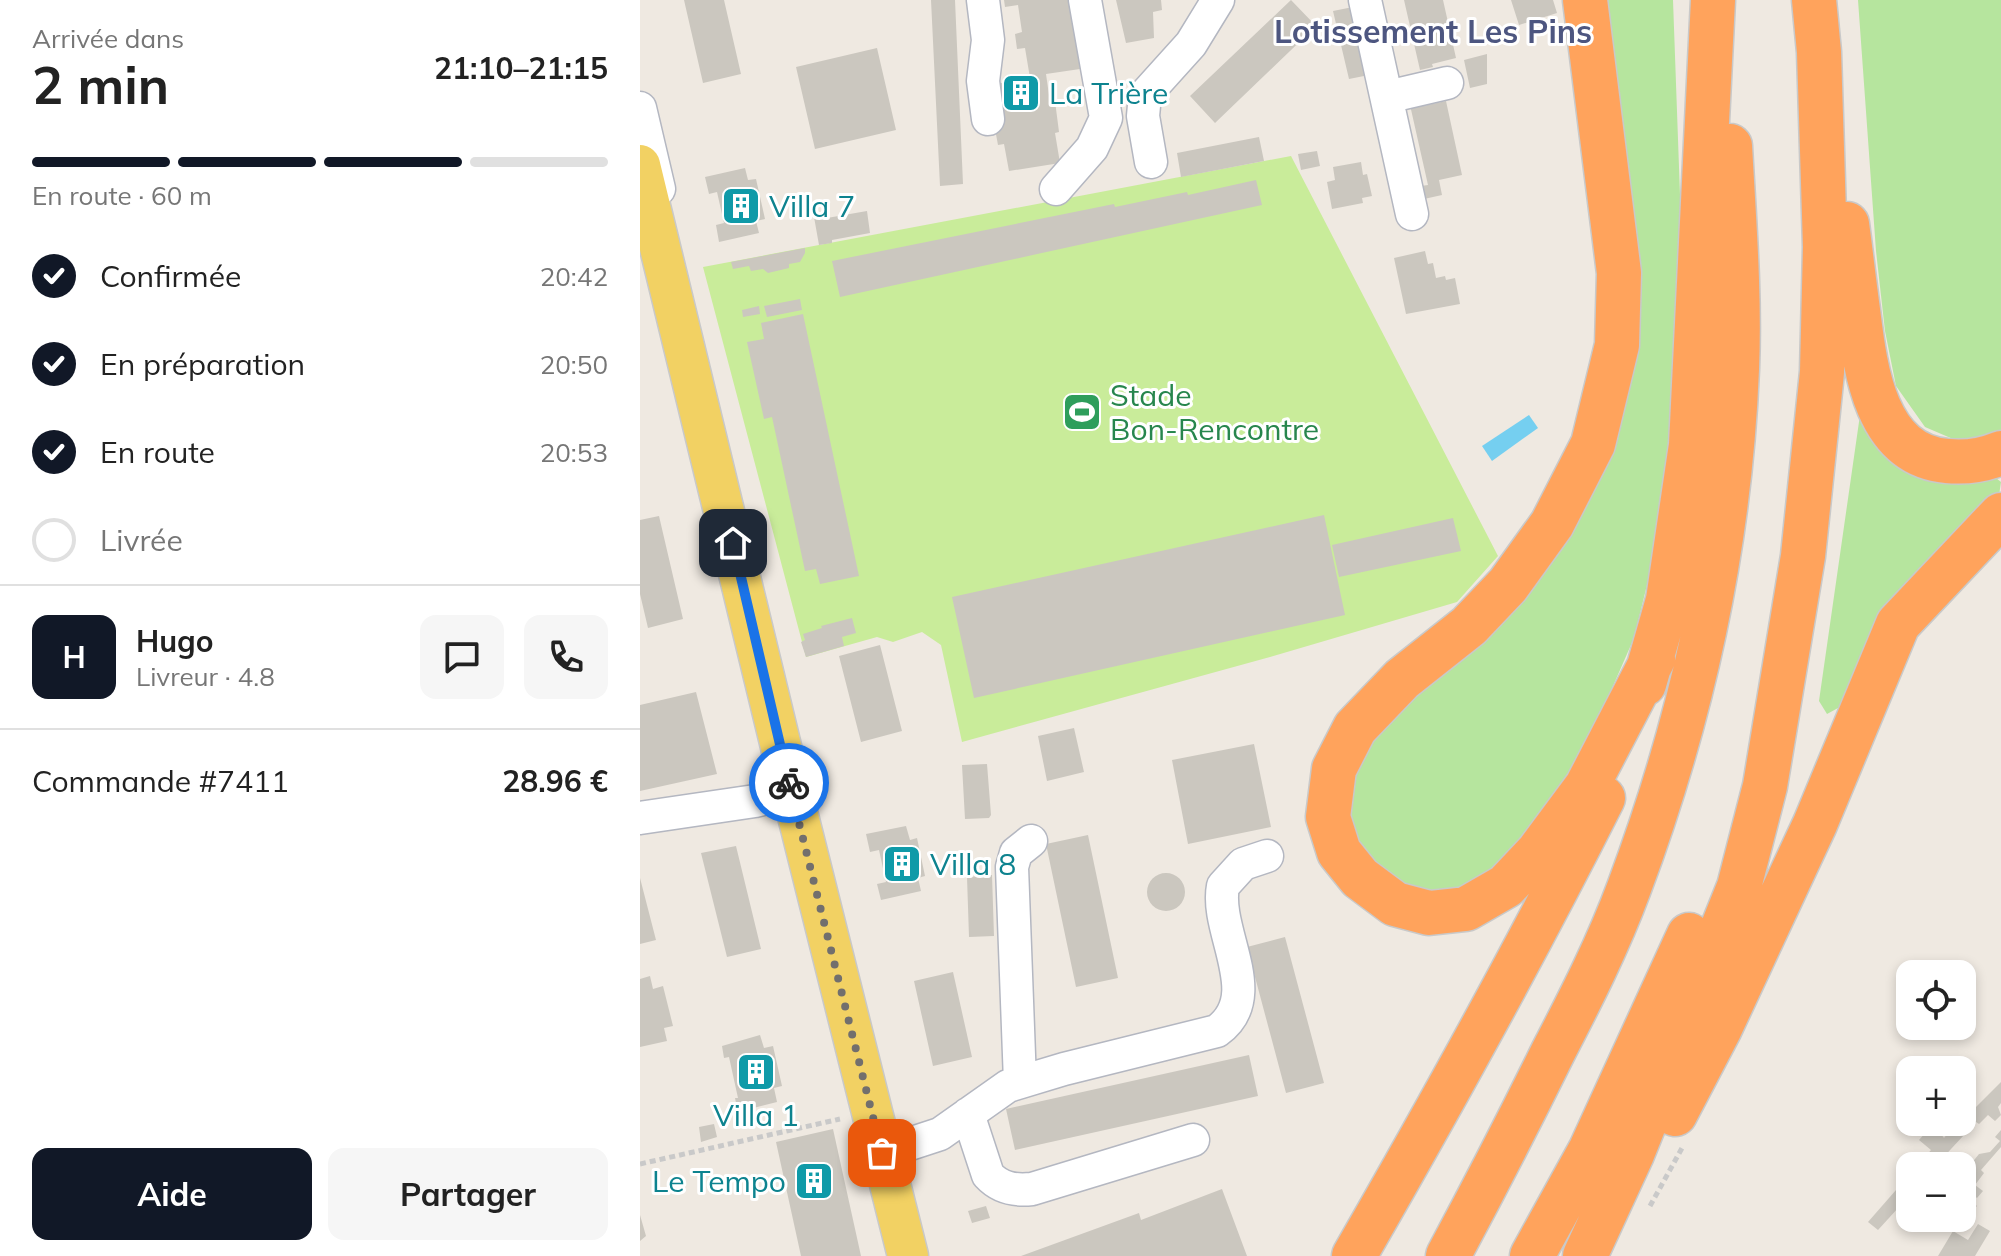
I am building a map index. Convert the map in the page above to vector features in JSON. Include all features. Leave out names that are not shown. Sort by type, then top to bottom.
[{"type":"highway","points":[[1585,0],[1619,273],[1617,345],[1593,444],[1552,524],[1508,585],[1469,626],[1402,679],[1355,728],[1334,769],[1328,817],[1339,852],[1360,878],[1395,904],[1429,913],[1466,909],[1506,886],[1538,852],[1587,786],[1653,659]]},
{"type":"highway","points":[[1354,1256],[1469,1054],[1609,787],[1653,659],[1668,600],[1691,445],[1713,0]]},
{"type":"highway","points":[[1448,1256],[1591,978],[1629,889],[1660,798],[1714,591],[1728,485],[1737,354],[1737,263],[1720,0]]},
{"type":"highway","points":[[1585,1256],[1632,1154],[1739,887],[1765,786],[1803,556],[1822,372],[1825,247],[1819,52],[1814,0]]},
{"type":"highway","points":[[1819,52],[1846,217],[1864,361],[1876,403],[1890,429],[1913,451],[1936,460],[1959,462],[2001,453]]},
{"type":"highway","points":[[1596,1256],[1648,1166],[1720,1028],[1815,824],[1898,624],[2001,515]]},
{"type":"highway","points":[[1532,1256],[1591,1149],[1718,870],[1785,659]]},
{"type":"main road","points":[[640,165],[872,1111],[890,1150],[908,1256]]},
{"type":"street","points":[[983,0],[988,40],[983,81],[988,119]]},
{"type":"street","points":[[1056,189],[1092,148],[1106,118],[1085,0]]},
{"type":"street","points":[[1151,162],[1143,116],[1145,95],[1191,44],[1218,0]]},
{"type":"street","points":[[1365,0],[1412,214]]},
{"type":"street","points":[[1387,97],[1447,83]]},
{"type":"street","points":[[640,108],[890,1150],[924,1256]]},
{"type":"street","points":[[640,818],[755,801],[792,792]]},
{"type":"street","points":[[1020,1082],[1012,867],[1016,853],[1031,841]]},
{"type":"street","points":[[890,1150],[940,1134],[1008,1086],[1217,1031],[1227,1024],[1239,997],[1223,912],[1223,886],[1243,864],[1267,856]]},
{"type":"street","points":[[968,1114],[988,1175],[1001,1185],[1018,1190],[1032,1189],[1193,1140]]},
{"type":"path","points":[[640,1164],[872,1111]]},
{"type":"green space","points":[[1601,0],[1673,0],[1684,306],[1670,491],[1634,638],[1592,734],[1546,820],[1490,874],[1454,891],[1427,891],[1395,885],[1351,837],[1349,777],[1362,749],[1601,466]]},
{"type":"green space","points":[[1858,0],[2001,0],[2001,430],[1960,442],[1925,427],[1896,386],[1885,331],[1876,251]]},
{"type":"green space","name":"Stade Bon-Rencontre","points":[[1291,156],[1498,556],[1457,602],[962,742],[941,645],[922,632],[893,642],[877,637],[806,657],[703,267]]},
{"type":"green space","points":[[1862,401],[2001,482],[1998,502],[1849,702],[1827,714],[1819,701]]},
{"type":"water","points":[[1529,415],[1538,428],[1492,461],[1482,446]]},
{"type":"building","points":[[684,0],[724,0],[741,74],[703,83]]},
{"type":"building","points":[[931,0],[955,0],[963,184],[940,186]]},
{"type":"building","name":"La Trière","points":[[1004,0],[1070,0],[1080,69],[1046,74],[1050,102],[1055,101],[1059,132],[1055,133],[1060,163],[1009,171],[1004,144],[998,145],[995,129],[1003,128],[996,84],[1030,78],[1025,48],[1017,49],[1015,34],[1022,32],[1018,5],[1005,7]]},
{"type":"building","points":[[1116,0],[1161,0],[1162,10],[1153,12],[1154,38],[1126,43]]},
{"type":"building","points":[[1291,0],[1316,26],[1215,123],[1190,96]]},
{"type":"building","points":[[1404,0],[1443,0],[1456,58],[1420,70]]},
{"type":"building","points":[[1511,0],[1553,0],[1557,13],[1519,25]]},
{"type":"building","points":[[1358,6],[1374,74],[1349,79],[1333,11]]},
{"type":"building","points":[[877,48],[896,130],[815,149],[796,67]]},
{"type":"building","points":[[1487,54],[1487,84],[1470,88],[1464,60]]},
{"type":"building","points":[[1446,101],[1462,175],[1439,180],[1442,195],[1424,199],[1421,186],[1428,185],[1410,105],[1422,102],[1423,106]]},
{"type":"building","points":[[1259,137],[1264,161],[1181,177],[1177,153]]},
{"type":"building","points":[[1317,151],[1320,166],[1301,170],[1298,154]]},
{"type":"building","points":[[1361,162],[1372,196],[1362,198],[1363,203],[1332,209],[1327,182],[1335,180],[1333,167]]},
{"type":"building","name":"Villa 7","points":[[745,168],[748,180],[756,179],[765,219],[756,221],[759,233],[719,242],[716,225],[724,223],[717,192],[709,194],[705,177]]},
{"type":"building","points":[[1256,180],[1262,205],[840,297],[832,261],[1114,204],[1115,207],[1187,192],[1188,195]]},
{"type":"building","points":[[867,211],[870,233],[819,245],[814,217],[826,214],[827,218]]},
{"type":"building","points":[[805,248],[800,262],[768,273],[763,269],[751,271],[749,266],[733,269],[731,262]]},
{"type":"building","points":[[1425,251],[1428,264],[1433,263],[1436,278],[1455,278],[1460,304],[1406,314],[1394,258]]},
{"type":"building","points":[[800,299],[802,310],[767,317],[764,306]]},
{"type":"building","points":[[759,306],[760,314],[743,317],[742,310]]},
{"type":"building","points":[[803,314],[859,576],[820,584],[816,569],[805,571],[772,417],[764,419],[747,342],[764,339],[761,323]]},
{"type":"building","points":[[1324,515],[1345,615],[974,698],[952,597]]},
{"type":"building","points":[[659,516],[683,619],[648,628],[640,594],[640,520]]},
{"type":"building","points":[[1453,518],[1461,551],[1339,577],[1332,545]]},
{"type":"building","points":[[852,618],[856,633],[842,637],[844,646],[806,657],[801,642],[805,640],[803,634]]},
{"type":"building","points":[[880,645],[902,731],[861,742],[839,656]]},
{"type":"building","points":[[696,692],[717,774],[640,791],[640,705]]},
{"type":"building","points":[[1074,728],[1084,772],[1047,781],[1038,736]]},
{"type":"building","points":[[1254,744],[1271,827],[1188,844],[1172,760]]},
{"type":"building","points":[[987,764],[991,815],[989,818],[965,819],[962,765]]},
{"type":"building","name":"Villa 8","points":[[906,826],[910,840],[917,838],[925,876],[918,878],[921,891],[881,900],[877,884],[886,882],[879,850],[870,852],[866,834]]},
{"type":"building","points":[[1088,835],[1118,978],[1076,987],[1046,844]]},
{"type":"building","points":[[736,846],[761,949],[727,957],[701,853]]},
{"type":"building","points":[[1166,873],[1179,879],[1185,892],[1179,905],[1166,911],[1153,905],[1147,892],[1153,879]]},
{"type":"building","points":[[992,875],[994,936],[969,937],[967,877]]},
{"type":"building","points":[[640,878],[656,940],[640,944]]},
{"type":"building","points":[[1285,937],[1324,1083],[1286,1093],[1247,947]]},
{"type":"building","points":[[953,972],[972,1057],[933,1066],[914,981]]},
{"type":"building","points":[[650,976],[653,989],[663,986],[673,1026],[664,1028],[667,1041],[640,1047],[640,979]]},
{"type":"building","name":"Villa 1","points":[[760,1035],[764,1048],[773,1046],[782,1086],[774,1088],[777,1102],[738,1112],[729,1057],[724,1058],[722,1046]]},
{"type":"building","points":[[1249,1055],[1258,1096],[1015,1150],[1006,1109]]},
{"type":"building","points":[[2001,1082],[2001,1103],[1998,1107],[2001,1115],[1995,1121],[1988,1115],[1979,1124],[1976,1122],[1976,1107]]},
{"type":"building","points":[[714,1124],[717,1137],[701,1142],[699,1127]]},
{"type":"building","name":"Le Tempo","points":[[833,1129],[861,1256],[801,1256],[776,1142]]},
{"type":"building","points":[[2001,1130],[2001,1147],[1981,1170],[1984,1173],[1976,1184],[1976,1158],[1990,1152],[2000,1141],[1995,1137]]},
{"type":"building","points":[[1922,1136],[1963,1136],[1948,1152],[1929,1152],[1931,1150],[1919,1140]]},
{"type":"building","points":[[1976,1186],[1983,1191],[1976,1197]]},
{"type":"building","points":[[1222,1189],[1247,1256],[1021,1256],[1139,1213],[1141,1220]]},
{"type":"building","points":[[1896,1190],[1896,1210],[1878,1230],[1868,1222]]},
{"type":"building","points":[[986,1206],[990,1218],[972,1223],[968,1211]]},
{"type":"building","points":[[640,1215],[646,1236],[640,1241]]},
{"type":"building","points":[[1978,1224],[1990,1231],[1975,1256],[1938,1256],[1952,1232],[1968,1240],[1976,1232]]},
{"type":"way so far","points":[[789,783],[882,1153]]},
{"type":"place","name":"La Trière","points":[[1021,93]]},
{"type":"place","name":"Villa 7","points":[[741,206]]},
{"type":"place","name":"Stade Bon-Rencontre","points":[[1082,412]]},
{"type":"place","name":"Villa 8","points":[[902,864]]},
{"type":"place","name":"Villa 1","points":[[756,1072]]},
{"type":"place","name":"Le Tempo","points":[[814,1181]]},
{"type":"district","name":"Lotissement Les Pins","points":[[1433,31]]},
{"type":"route","points":[[733,543],[789,783]]}]
